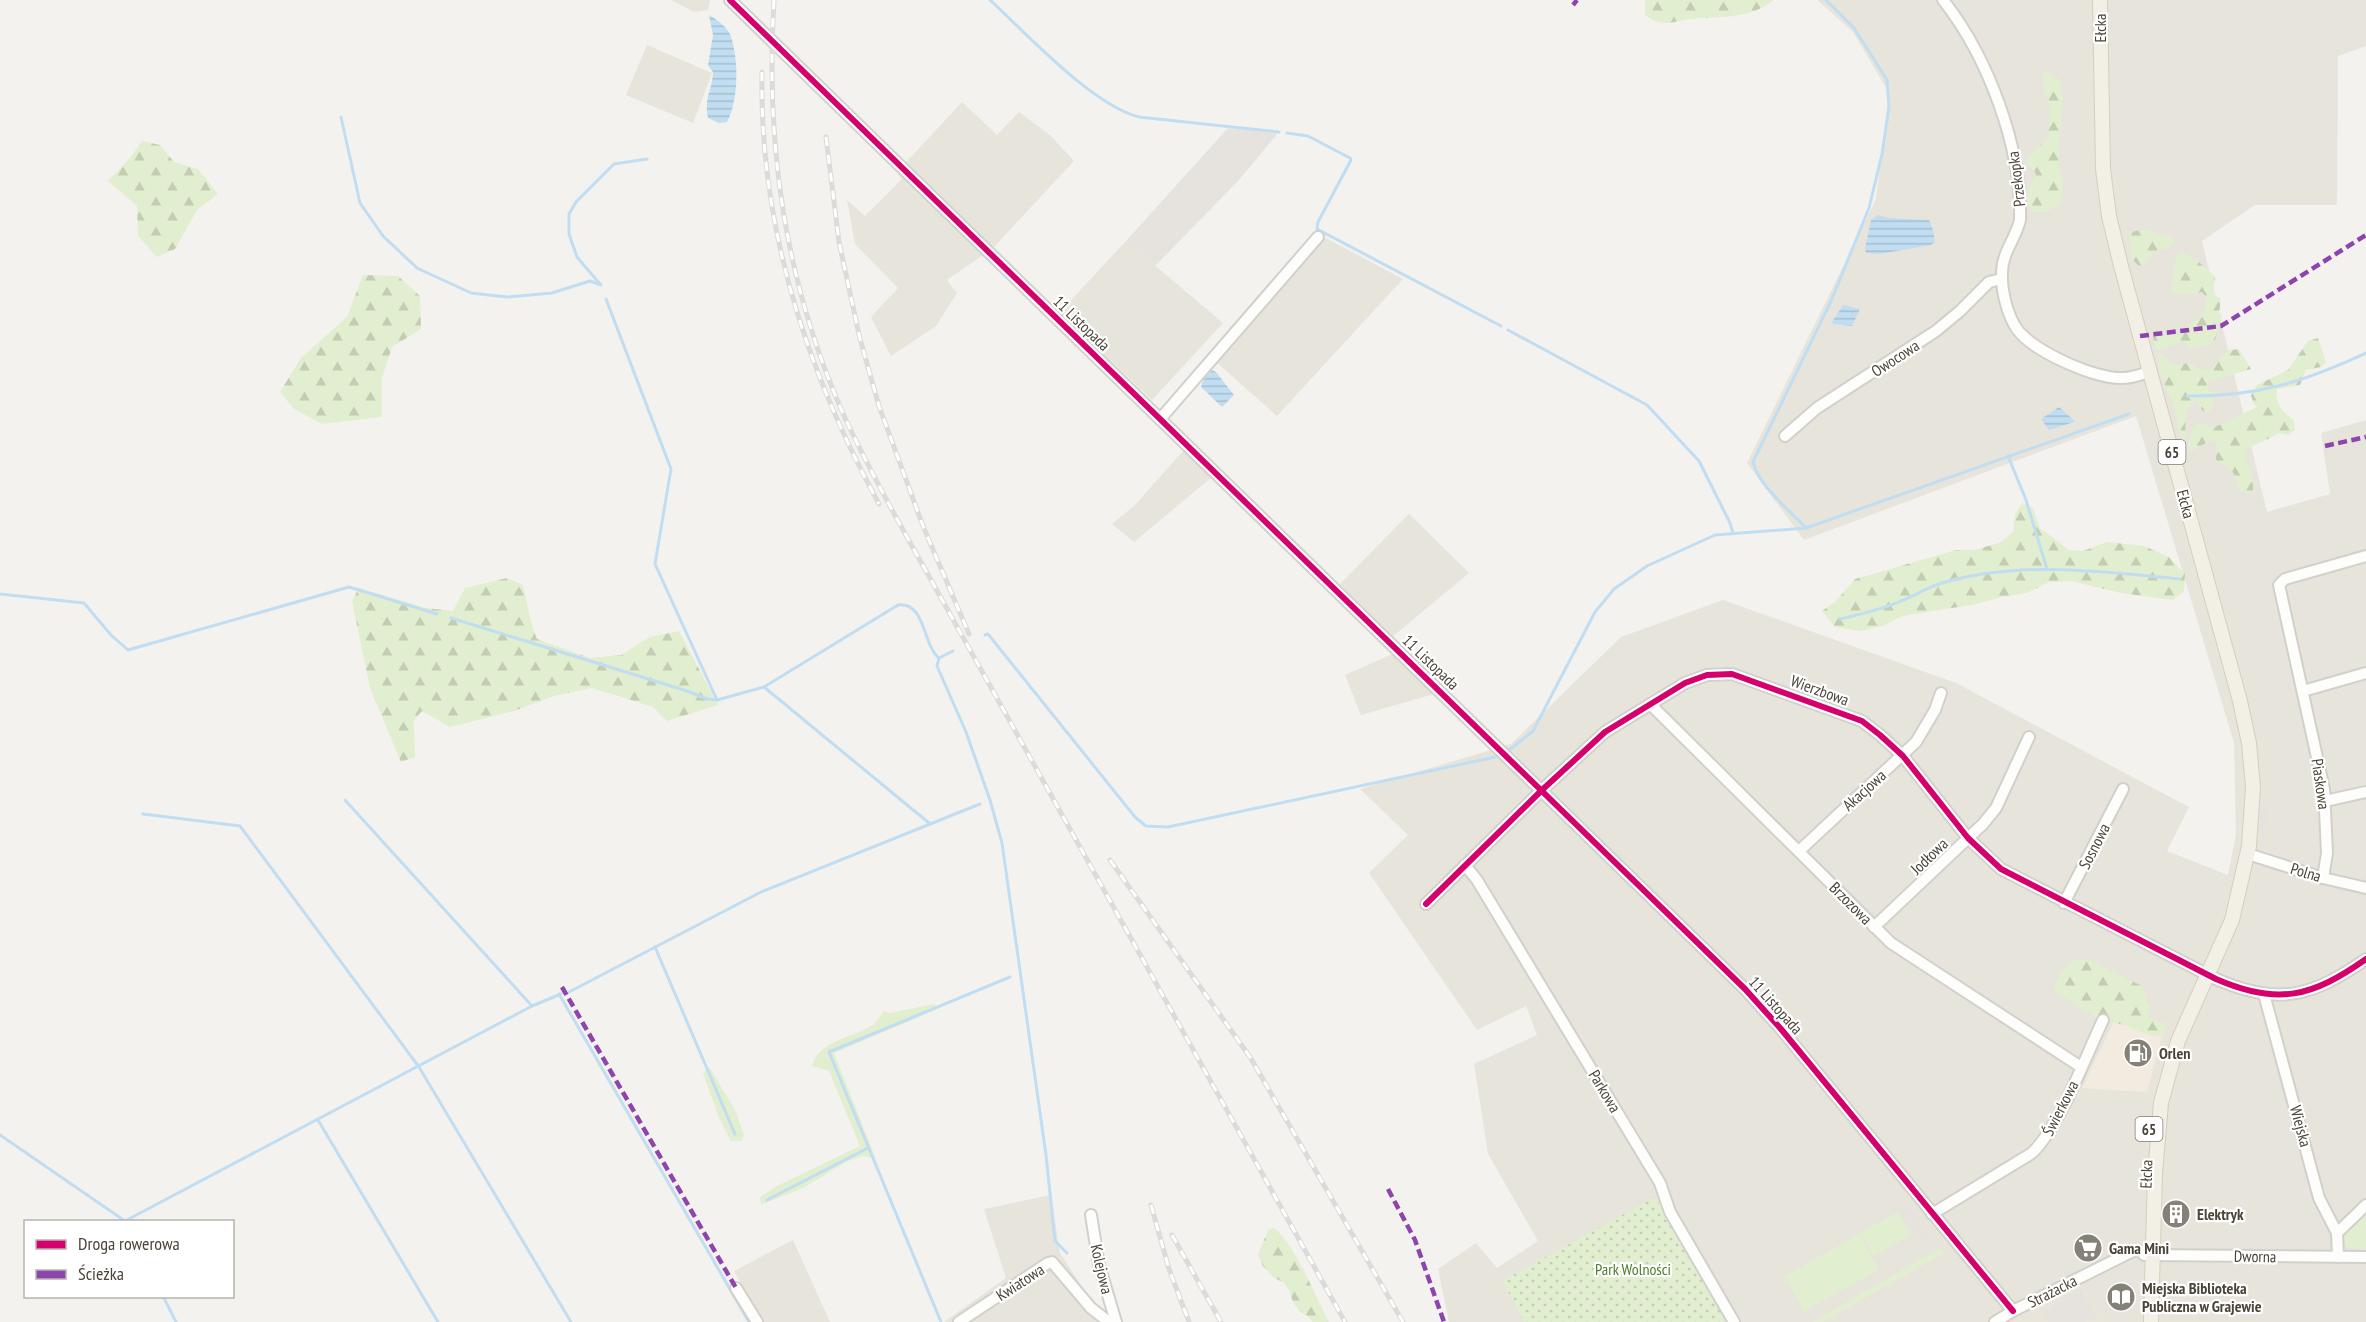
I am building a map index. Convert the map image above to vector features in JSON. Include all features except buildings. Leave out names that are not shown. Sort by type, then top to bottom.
[{"type":"main road","name":"Ełcka","points":[[2100,0],[2101,122],[2106,195],[2121,266],[2246,723],[2253,788],[2248,854],[2232,920],[2204,974],[2178,1041],[2161,1103],[2142,1322]]},
{"type":"main road","name":"Ełcka","points":[[2147,1253],[2151,1322]]},
{"type":"street","name":"11 Listopada","points":[[730,0],[1745,988],[2013,1311]]},
{"type":"street","name":"Przekopka","points":[[1943,0],[1966,31],[1983,62],[2012,146],[2020,220],[2018,232],[2004,258],[2002,279],[2016,329],[2036,346],[2073,366],[2112,378],[2124,378],[2150,372]]},
{"type":"street","points":[[1161,418],[1318,237]]},
{"type":"street","name":"Owocowa","points":[[1785,436],[1817,408],[1936,331],[1989,282],[2002,279]]},
{"type":"street","name":"Piaskowa","points":[[2324,878],[2327,853],[2325,801],[2303,691],[2278,589],[2280,582],[2366,556]]},
{"type":"street","points":[[2303,691],[2366,673]]},
{"type":"street","name":"Wierzbowa","points":[[1426,904],[1593,742],[1650,704],[1698,677],[1732,674],[1862,721],[1903,756],[1968,838],[2001,870],[2204,974],[2240,989],[2264,994],[2292,994],[2318,988],[2335,980],[2366,959]]},
{"type":"street","name":"Akacjowa","points":[[1799,851],[1858,794],[1903,756],[1924,730],[1941,693]]},
{"type":"street","name":"Brzozowa","points":[[1650,704],[1874,927],[1903,952],[2081,1067]]},
{"type":"street","name":"Jodłowa","points":[[1874,927],[1979,829],[1995,808],[2029,737]]},
{"type":"street","name":"Sosnowa","points":[[2064,903],[2123,789]]},
{"type":"street","points":[[2325,801],[2366,792]]},
{"type":"street","name":"Polna","points":[[2248,854],[2324,878],[2366,888]]},
{"type":"street","name":"Parkowa","points":[[1465,865],[1650,1165],[1660,1183],[1670,1212],[1734,1322]]},
{"type":"street","name":"Wiejska","points":[[2264,994],[2319,1198],[2337,1233],[2338,1257]]},
{"type":"street","name":"Świerkowa","points":[[1932,1214],[2032,1154],[2040,1146],[2103,1020]]},
{"type":"street","points":[[2337,1233],[2366,1205]]},
{"type":"street","name":"Kolejowa","points":[[1091,1215],[1099,1265],[1116,1322]]},
{"type":"street","name":"Strażacka","points":[[1995,1322],[2133,1251],[2147,1253]]},
{"type":"street","name":"Dworna","points":[[2147,1253],[2366,1257]]},
{"type":"street","name":"Kwiatowa","points":[[958,1322],[1048,1263],[1052,1263]]},
{"type":"street","name":"Kolejowa","points":[[1052,1263],[1091,1308],[1109,1322]]},
{"type":"street","points":[[736,1288],[756,1322]]},
{"type":"shaded area","points":[[671,0],[710,0],[708,10],[694,12]]},
{"type":"shaded area","points":[[1817,0],[2366,0],[2366,46],[2338,56],[2337,205],[2255,205],[2202,241],[2267,512],[2330,494],[2321,433],[2366,420],[2366,1322],[1449,1322],[1438,1269],[1476,1243],[1497,1268],[1538,1241],[1488,1154],[1474,1064],[1537,1035],[1526,1006],[1477,1030],[1369,873],[1408,835],[1360,789],[1511,744],[1621,637],[1723,600],[1956,683],[2189,807],[2167,851],[2228,875],[2236,834],[2234,743],[2136,416],[1804,540],[1747,463],[1876,199],[1889,93],[1853,32]]},
{"type":"shaded area","points":[[647,45],[712,73],[693,123],[626,95]]},
{"type":"shaded area","points":[[962,102],[997,135],[1019,112],[1051,136],[1074,161],[993,248],[947,280],[957,293],[936,326],[891,356],[871,317],[898,288],[855,244],[847,200],[865,216],[902,179],[897,172]]},
{"type":"shaded area","points":[[1228,128],[1278,133],[1239,180],[1155,266],[1126,241]]},
{"type":"shaded area","points":[[1322,236],[1403,279],[1277,416],[1216,362]]},
{"type":"shaded area","points":[[1126,241],[1223,323],[1152,400],[1060,312]]},
{"type":"shaded area","points":[[1184,450],[1212,477],[1134,542],[1112,524],[1135,505]]},
{"type":"shaded area","points":[[1409,514],[1469,573],[1392,637],[1340,584]]},
{"type":"shaded area","points":[[1393,654],[1434,694],[1361,715],[1345,675]]},
{"type":"shaded area","points":[[2262,806],[2268,808],[2265,840],[2260,837]]},
{"type":"shaded area","points":[[2115,1019],[2163,1032],[2147,1092],[2082,1088]]},
{"type":"shaded area","points":[[1051,1195],[1060,1253],[1105,1322],[944,1322],[1006,1278],[984,1209]]},
{"type":"shaded area","points":[[1909,1205],[1931,1242],[1925,1246],[1903,1209]]},
{"type":"shaded area","points":[[793,1240],[830,1322],[762,1322],[734,1271]]},
{"type":"shaded area","points":[[2083,1285],[2105,1322],[2012,1322],[2031,1311]]},
{"type":"shaded area","points":[[2080,1289],[2097,1317],[2085,1322],[2048,1322],[2043,1312]]},
{"type":"green space","points":[[1645,0],[1774,0],[1744,14],[1666,23],[1656,22],[1645,15]]},
{"type":"green space","points":[[2046,71],[2059,79],[2063,96],[2058,153],[2059,169],[2063,178],[2062,203],[2046,212],[2033,212],[2027,198],[2036,175],[2034,170],[2027,165],[2028,157],[2048,138],[2050,107],[2044,91],[2042,74]]},
{"type":"green space","points":[[142,141],[160,145],[174,162],[198,169],[218,194],[197,210],[175,249],[157,257],[138,236],[137,206],[108,181],[131,157]]},
{"type":"green space","points":[[2150,229],[2175,240],[2169,248],[2152,252],[2145,264],[2139,266],[2131,258],[2129,235],[2135,231]]},
{"type":"green space","points":[[2181,251],[2200,263],[2215,277],[2213,293],[2221,299],[2219,313],[2222,316],[2216,324],[2218,331],[2214,343],[2191,349],[2183,341],[2160,350],[2155,347],[2153,336],[2179,334],[2193,321],[2202,317],[2205,309],[2206,297],[2202,292],[2178,295],[2172,292],[2176,256]]},
{"type":"green space","points":[[363,275],[398,276],[420,296],[421,329],[392,347],[382,378],[382,417],[322,424],[294,409],[280,392],[301,358],[347,317]]},
{"type":"green space","points":[[2318,338],[2326,362],[2321,367],[2306,370],[2300,385],[2277,389],[2278,403],[2283,411],[2294,420],[2295,430],[2289,435],[2278,433],[2246,451],[2253,482],[2252,492],[2247,494],[2240,490],[2232,470],[2216,460],[2217,443],[2211,440],[2190,452],[2187,447],[2193,428],[2198,423],[2206,424],[2211,428],[2215,427],[2257,407],[2251,395],[2257,385],[2288,370],[2308,341]]},
{"type":"green space","points":[[2239,349],[2251,369],[2208,382],[2208,389],[2213,393],[2213,406],[2208,413],[2202,410],[2197,400],[2190,403],[2186,421],[2187,438],[2183,439],[2178,429],[2173,403],[2161,376],[2159,354],[2164,355],[2172,365],[2189,363],[2200,369],[2209,370],[2229,350]]},
{"type":"green space","points":[[2022,503],[2033,508],[2040,528],[2069,550],[2083,551],[2107,542],[2144,546],[2169,557],[2185,574],[2184,591],[2173,600],[2121,593],[2071,581],[2049,582],[2027,593],[1902,616],[1885,625],[1861,631],[1835,627],[1822,611],[1836,601],[1855,579],[1956,550],[1974,550],[1999,543],[2013,532],[2015,515]]},
{"type":"green space","points":[[507,578],[523,585],[537,639],[590,658],[621,655],[650,637],[679,631],[718,705],[667,721],[653,707],[592,688],[554,696],[514,711],[450,727],[422,711],[414,720],[415,757],[401,762],[370,688],[352,601],[359,588],[426,608],[453,611],[465,588]]},
{"type":"green space","points":[[2074,960],[2089,960],[2142,986],[2150,1007],[2147,1017],[2166,1024],[2165,1035],[2152,1036],[2112,1023],[2105,1016],[2097,1017],[2054,992],[2061,974]]},
{"type":"green space","points":[[934,1004],[938,1009],[834,1053],[876,1159],[863,1156],[848,1161],[803,1188],[761,1205],[760,1197],[777,1186],[860,1146],[829,1071],[812,1066],[822,1050],[875,1023],[884,1011],[890,1013]]},
{"type":"green space","points":[[710,1068],[735,1110],[744,1135],[741,1141],[731,1141],[719,1118],[703,1073]]},
{"type":"green space","name":"Park Wolności","points":[[1655,1197],[1727,1322],[1525,1322],[1502,1281]]},
{"type":"green space","points":[[1898,1212],[1911,1235],[1873,1256],[1860,1233]]},
{"type":"green space","points":[[2359,1216],[2366,1220],[2366,1249],[2348,1248],[2342,1241],[2345,1229]]},
{"type":"green space","points":[[1274,1228],[1290,1246],[1329,1322],[1312,1322],[1309,1317],[1300,1312],[1284,1283],[1273,1277],[1263,1266],[1258,1255],[1268,1230]]},
{"type":"green space","points":[[1859,1234],[1879,1270],[1804,1311],[1785,1276]]},
{"type":"green space","points":[[1940,1248],[1943,1254],[1823,1322],[1812,1322]]},
{"type":"water","points":[[709,15],[721,23],[730,34],[735,54],[736,91],[727,122],[719,123],[708,118],[707,104],[713,72],[708,65],[713,35]]},
{"type":"water","points":[[1878,215],[1889,218],[1929,220],[1935,242],[1931,245],[1879,254],[1866,253],[1871,220]]},
{"type":"water","points":[[1843,305],[1860,309],[1852,326],[1832,322]]},
{"type":"water","points":[[1212,370],[1234,395],[1222,407],[1201,387],[1203,380]]},
{"type":"water","points":[[2059,407],[2074,422],[2049,430],[2041,419]]},
{"type":"waterway","points":[[990,0],[1081,84],[1121,110],[1139,117],[1279,132]]},
{"type":"waterway","points":[[1806,528],[1768,489],[1753,462],[1832,299],[1869,208],[1882,154],[1889,107],[1887,80],[1854,28],[1826,0]]},
{"type":"waterway","points":[[341,117],[360,203],[383,236],[417,268],[471,293],[507,297],[552,293],[590,281],[601,285]]},
{"type":"waterway","points":[[1287,133],[1308,136],[1351,160],[1318,222],[1317,229],[1501,326]]},
{"type":"waterway","points":[[600,284],[577,257],[569,234],[569,214],[576,202],[614,164],[647,159]]},
{"type":"waterway","points":[[606,299],[671,469],[655,564],[717,700]]},
{"type":"waterway","points":[[1508,330],[1647,405],[1699,461],[1733,533]]},
{"type":"waterway","points":[[2187,396],[2235,394],[2279,386],[2300,380],[2366,353]]},
{"type":"waterway","points":[[1509,750],[1533,731],[1595,612],[1614,589],[1647,566],[1715,535],[1806,528],[2129,414]]},
{"type":"waterway","points":[[2008,456],[2026,500],[2047,569]]},
{"type":"waterway","points":[[1840,619],[1886,607],[1939,584],[1998,572],[2089,571],[2180,579]]},
{"type":"waterway","points":[[0,594],[84,603],[111,635],[128,650],[349,587],[437,614]]},
{"type":"waterway","points":[[451,618],[717,700],[764,687],[898,605],[914,610],[923,625],[929,643],[939,658],[937,666],[966,732],[990,800],[1002,843],[1046,1155],[1055,1241],[1067,1253]]},
{"type":"waterway","points":[[985,635],[988,634],[1135,817],[1146,826],[1168,827],[1500,756]]},
{"type":"waterway","points":[[939,658],[953,651]]},
{"type":"waterway","points":[[764,687],[929,823]]},
{"type":"waterway","points":[[345,800],[532,1006]]},
{"type":"waterway","points":[[569,992],[761,892],[980,804]]},
{"type":"waterway","points":[[143,814],[240,826],[419,1067],[571,1322]]},
{"type":"waterway","points":[[655,947],[735,1134]]},
{"type":"waterway","points":[[941,1322],[829,1052],[1010,977]]},
{"type":"waterway","points":[[559,994],[749,1322]]},
{"type":"waterway","points":[[127,1220],[532,1006],[561,994]]},
{"type":"waterway","points":[[318,1120],[438,1322]]},
{"type":"waterway","points":[[0,1135],[124,1220]]},
{"type":"waterway","points":[[767,1200],[868,1148]]},
{"type":"waterway","points":[[164,1298],[176,1322]]},
{"type":"railway","points":[[774,0],[773,108],[784,214],[807,317],[824,368],[845,418],[897,519],[1345,1322]]},
{"type":"railway","points":[[762,72],[763,129],[769,185],[778,241],[792,295],[809,349],[830,401],[879,504]]},
{"type":"railway","points":[[826,137],[839,242],[860,339],[879,406],[923,526],[969,634]]},
{"type":"railway","points":[[1110,860],[1250,1057],[1403,1322]]},
{"type":"railway","points":[[1151,1205],[1169,1269],[1189,1322]]},
{"type":"railway","points":[[1172,1235],[1221,1322]]},
{"type":"marked path","points":[[1573,5],[1577,0]]},
{"type":"marked path","points":[[2140,336],[2221,326],[2366,235]]},
{"type":"marked path","points":[[2325,446],[2366,437]]},
{"type":"marked path","points":[[562,987],[736,1288]]},
{"type":"marked path","points":[[1388,1189],[1415,1240],[1444,1322]]},
{"type":"cycle path","points":[[730,0],[1745,989],[1781,1029],[2013,1311]]},
{"type":"cycle path","points":[[1426,904],[1542,790],[1605,732],[1685,683],[1707,675],[1732,674],[1862,721],[1903,756],[1968,838],[2001,869],[2216,979],[2258,993],[2276,995],[2294,993],[2328,982],[2366,959]]},
{"type":"place","name":"Orlen","points":[[2138,1053]]},
{"type":"place","name":"Elektryk","points":[[2176,1214]]},
{"type":"place","name":"Gama Mini","points":[[2088,1248]]},
{"type":"place","name":"Miejska Biblioteka Publiczna w Grajewie","points":[[2121,1297]]}]
